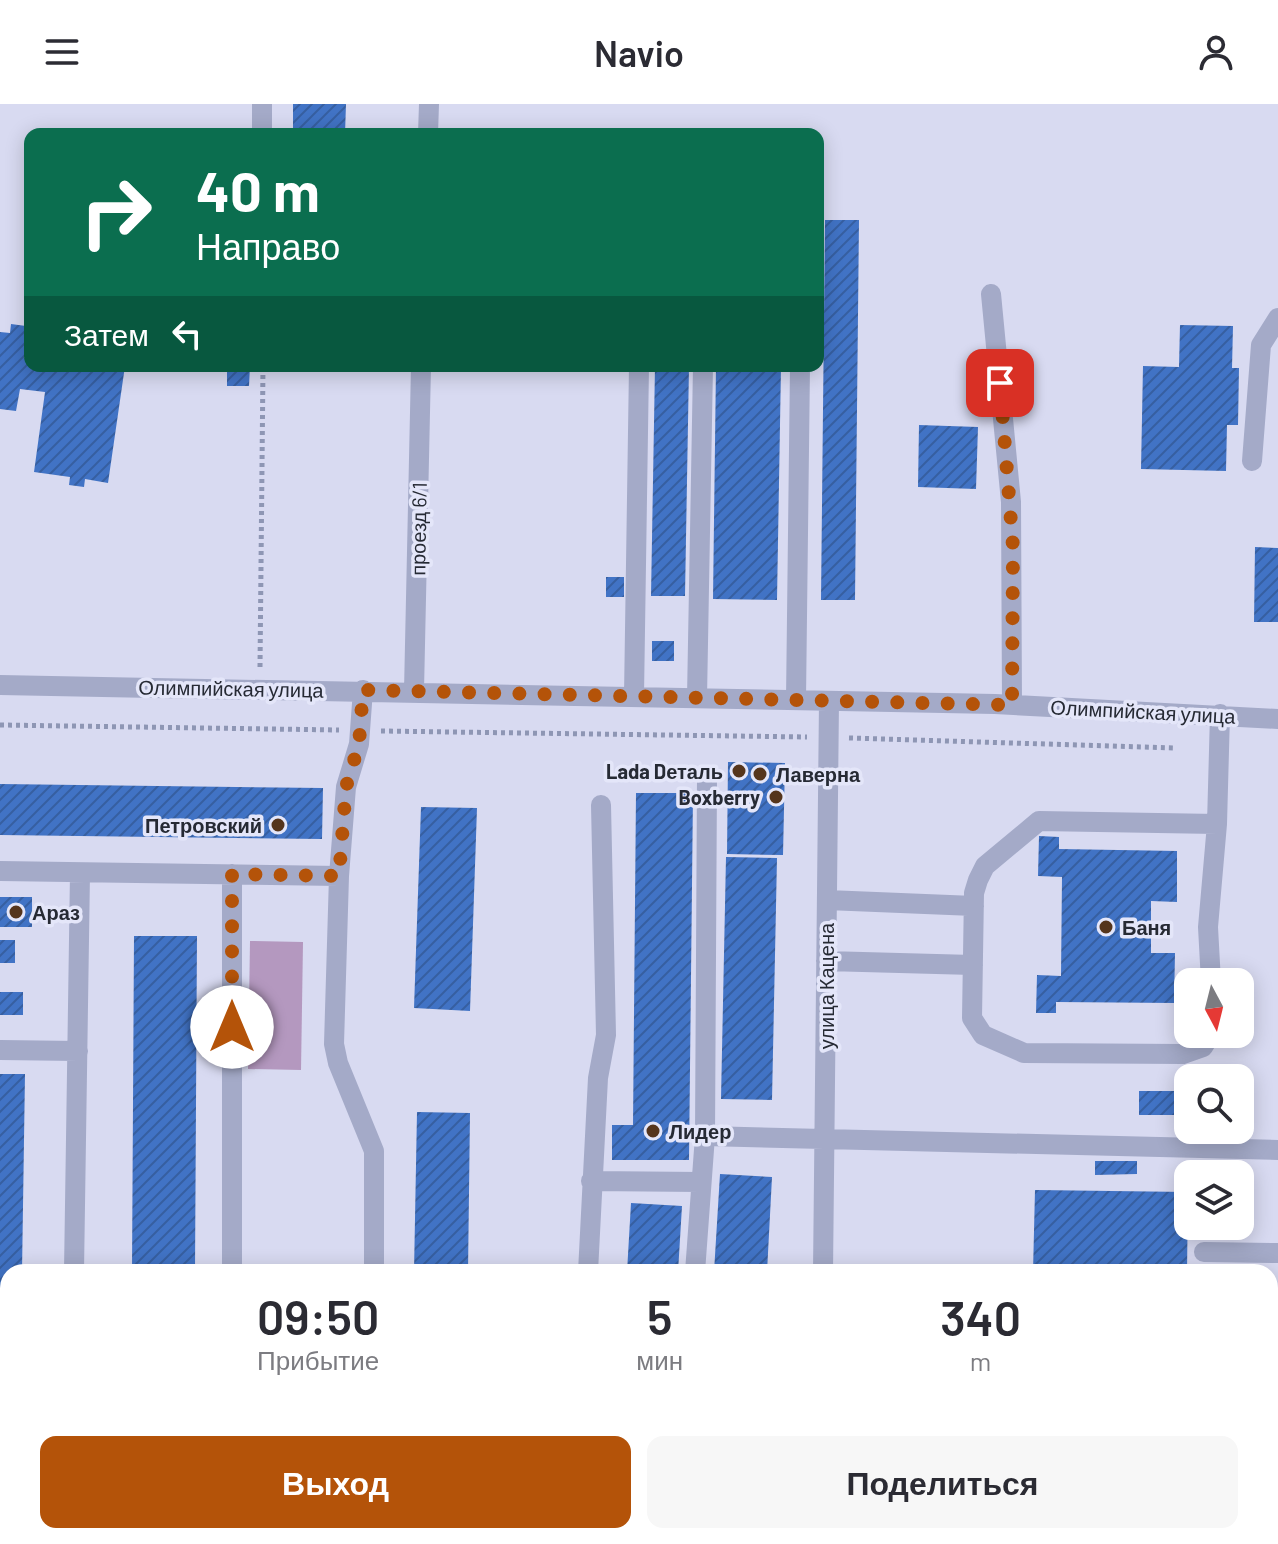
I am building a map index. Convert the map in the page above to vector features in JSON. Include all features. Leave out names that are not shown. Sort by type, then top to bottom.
[{"type":"street","points":[[262,104],[262,128]]},
{"type":"street","points":[[428,128],[429,104]]},
{"type":"street","points":[[991,294],[1011,502],[1012,705]]},
{"type":"street","points":[[1252,461],[1261,345],[1278,318]]},
{"type":"street","name":"проезд 6/1","points":[[414,691],[421,372]]},
{"type":"street","points":[[634,696],[639,372]]},
{"type":"street","points":[[697,698],[703,372]]},
{"type":"street","points":[[796,700],[800,372]]},
{"type":"street","name":"Олимпийская улица","points":[[0,685],[1012,705],[1278,719]]},
{"type":"street","points":[[363,690],[360,730],[346,787],[339,876],[334,1044],[338,1063],[374,1151],[374,1264]]},
{"type":"street","name":"улица Кацена","points":[[823,1264],[829,701]]},
{"type":"street","points":[[1210,968],[1208,927],[1217,824],[1220,714]]},
{"type":"street","points":[[695,1264],[705,1136],[707,777]]},
{"type":"street","points":[[588,1264],[598,1078],[606,1035],[601,805]]},
{"type":"street","points":[[1200,1048],[1183,1054],[1012,1051],[976,1027],[972,1018],[974,906],[978,880],[985,866],[1039,821],[1217,824]]},
{"type":"street","points":[[0,871],[339,876]]},
{"type":"street","points":[[74,1264],[80,873]]},
{"type":"street","points":[[232,874],[232,1264]]},
{"type":"street","points":[[827,900],[974,906]]},
{"type":"street","points":[[826,961],[973,965]]},
{"type":"street","points":[[0,1050],[78,1051]]},
{"type":"street","points":[[705,1136],[1278,1150]]},
{"type":"street","points":[[591,1181],[700,1182]]},
{"type":"street","points":[[1204,1252],[1278,1253]]},
{"type":"path","points":[[259,728],[263,372]]},
{"type":"path","points":[[0,725],[828,737],[1176,748]]},
{"type":"shaded area","points":[[250,941],[303,942],[301,1070],[248,1069]]},
{"type":"building","points":[[293,104],[346,104],[345,128],[293,128]]},
{"type":"building","points":[[825,220],[859,220],[855,600],[821,600]]},
{"type":"building","points":[[11,324],[24,326],[24,372],[124,372],[108,483],[85,479],[84,487],[69,485],[70,477],[34,472],[45,392],[20,389],[16,411],[0,409],[0,332],[10,333]]},
{"type":"building","points":[[1180,325],[1233,326],[1232,368],[1239,368],[1238,425],[1227,425],[1226,471],[1141,469],[1143,366],[1179,367]]},
{"type":"building","points":[[227,372],[250,372],[249,386],[227,386]]},
{"type":"building","points":[[655,372],[689,372],[685,596],[651,596]]},
{"type":"building","points":[[716,372],[781,372],[777,600],[713,599]]},
{"type":"building","points":[[919,425],[978,427],[976,489],[918,487]]},
{"type":"building","points":[[1255,547],[1278,548],[1278,622],[1254,622]]},
{"type":"building","points":[[606,577],[624,577],[624,597],[606,597]]},
{"type":"building","points":[[652,641],[674,641],[674,661],[652,661]]},
{"type":"building","points":[[728,762],[785,763],[783,855],[727,854]]},
{"type":"building","points":[[0,784],[323,788],[322,839],[0,835]]},
{"type":"building","points":[[636,793],[693,793],[689,1160],[612,1160],[612,1125],[633,1125]]},
{"type":"building","points":[[421,807],[477,808],[470,1011],[414,1008]]},
{"type":"building","name":"Баня","points":[[1039,836],[1059,837],[1059,849],[1177,851],[1177,902],[1151,901],[1151,953],[1175,953],[1174,1003],[1056,1002],[1056,1013],[1036,1013],[1037,975],[1061,976],[1062,877],[1038,876]]},
{"type":"building","points":[[726,857],[777,858],[772,1100],[721,1099]]},
{"type":"building","name":"Араз","points":[[0,897],[32,897],[32,927],[0,927]]},
{"type":"building","points":[[134,936],[197,936],[195,1264],[132,1264]]},
{"type":"building","points":[[0,940],[15,940],[15,963],[0,963]]},
{"type":"building","points":[[0,992],[23,992],[23,1015],[0,1015]]},
{"type":"building","points":[[0,1074],[25,1074],[22,1264],[0,1264]]},
{"type":"building","points":[[1139,1091],[1174,1091],[1174,1115],[1139,1115]]},
{"type":"building","points":[[417,1112],[470,1113],[468,1264],[414,1264]]},
{"type":"building","points":[[1095,1161],[1137,1161],[1137,1174],[1095,1175]]},
{"type":"building","points":[[720,1174],[772,1177],[767,1264],[714,1264]]},
{"type":"building","points":[[1035,1190],[1174,1192],[1174,1240],[1187,1240],[1187,1264],[1033,1264]]},
{"type":"building","points":[[631,1203],[682,1206],[678,1264],[627,1264]]},
{"type":"place","name":"Lada Dеталь","points":[[739,771]]},
{"type":"place","name":"Лаверна","points":[[760,774]]},
{"type":"place","name":"Boxberry","points":[[776,797]]},
{"type":"place","name":"Петровский","points":[[278,825]]},
{"type":"place","name":"Араз","points":[[16,912]]},
{"type":"place","name":"Баня","points":[[1106,927]]},
{"type":"place","name":"Лидер","points":[[653,1131]]},
{"type":"route","points":[[232,1027],[232,874],[339,876],[346,787],[359,744],[363,690],[1012,705],[1013,547],[1000,383]]}]
